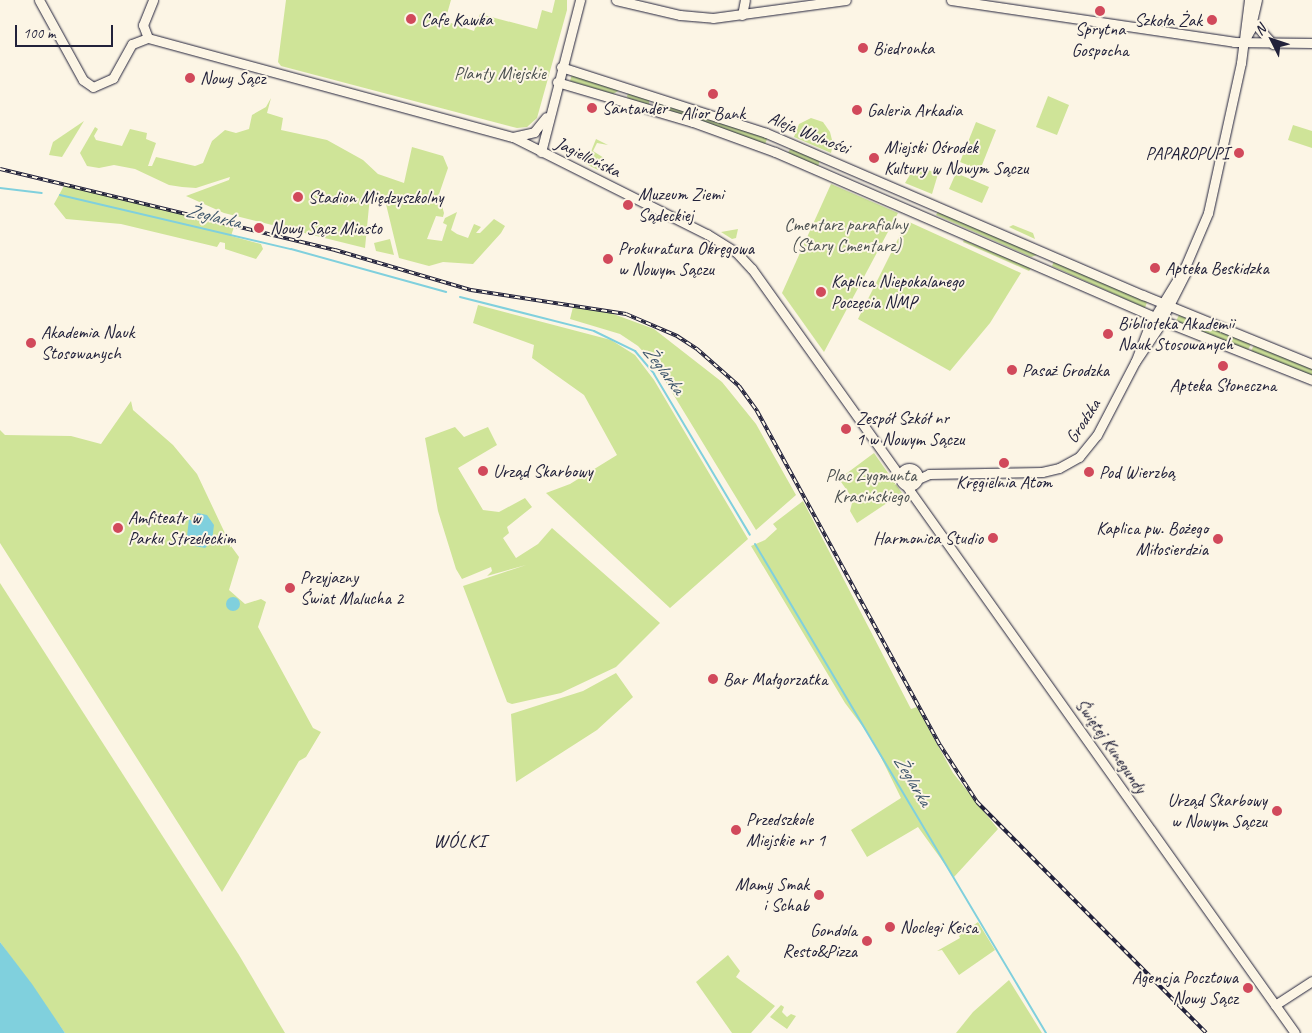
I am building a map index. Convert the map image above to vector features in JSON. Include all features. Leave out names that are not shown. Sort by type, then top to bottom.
[{"type":"street","points":[[39,0],[87,85],[100,86],[113,78],[133,43],[148,38],[143,25],[153,0]]},
{"type":"street","points":[[541,152],[550,108],[580,0]]},
{"type":"street","points":[[616,0],[686,16],[742,15],[846,0]]},
{"type":"street","points":[[742,15],[746,0]]},
{"type":"street","points":[[951,0],[1243,43],[1312,43]]},
{"type":"street","points":[[1243,43],[1249,0]]},
{"type":"street","points":[[1243,43],[1253,22],[1257,0]]},
{"type":"street","points":[[1253,22],[1273,44]]},
{"type":"street","name":"Jagiellońska","points":[[148,38],[513,137],[668,214],[736,252],[752,269],[910,479]]},
{"type":"street","name":"Grodzka","points":[[910,479],[946,474],[1028,474],[1067,465],[1086,450],[1097,435],[1158,319],[1185,274],[1185,267],[1213,197],[1243,43]]},
{"type":"street","name":"Aleja Wolności","points":[[562,66],[766,132],[1166,305],[1312,364]]},
{"type":"street","name":"Aleja Wolności","points":[[557,82],[620,100],[775,152],[1158,319],[1312,380]]},
{"type":"street","points":[[620,100],[624,86]]},
{"type":"street","points":[[513,137],[525,136],[537,130],[550,108]]},
{"type":"street","name":"Świętej Kunegundy","points":[[910,479],[919,502],[1295,1033]]},
{"type":"street","points":[[1275,1005],[1312,981]]},
{"type":"green space","name":"Planty Miejskie","points":[[286,0],[451,0],[445,21],[474,31],[480,14],[537,29],[542,10],[552,13],[555,0],[567,0],[567,10],[537,118],[527,127],[517,128],[281,66],[278,62]]},
{"type":"green space","points":[[572,74],[618,91],[613,94],[570,81]]},
{"type":"green space","points":[[628,92],[649,98],[649,105],[630,99],[627,97]]},
{"type":"green space","points":[[1048,96],[1069,105],[1057,135],[1036,127]]},
{"type":"green space","points":[[271,98],[267,113],[283,118],[281,130],[327,140],[363,160],[378,174],[404,183],[412,147],[443,156],[448,168],[436,203],[442,206],[444,213],[443,217],[436,216],[427,239],[442,241],[447,225],[443,223],[445,218],[457,212],[451,230],[468,238],[474,224],[481,227],[476,233],[480,233],[494,219],[505,226],[473,264],[443,262],[429,266],[399,258],[385,200],[375,194],[370,196],[365,248],[224,213],[186,196],[229,180],[230,177],[196,188],[169,185],[135,169],[114,165],[99,168],[87,166],[80,153],[95,127],[98,129],[94,136],[96,140],[122,146],[130,129],[147,133],[146,139],[156,143],[148,166],[152,166],[156,157],[195,166],[203,163],[212,141],[225,130],[236,133],[249,129],[252,115],[266,107]]},
{"type":"green space","points":[[654,99],[768,137],[765,144],[653,106]]},
{"type":"green space","points":[[811,118],[823,122],[830,132],[833,144],[831,153],[794,137],[799,124]]},
{"type":"green space","points":[[84,121],[62,157],[49,155],[53,142]]},
{"type":"green space","points":[[976,122],[996,130],[980,170],[960,162]]},
{"type":"green space","points":[[1293,125],[1312,131],[1312,148],[1288,140]]},
{"type":"green space","points":[[596,139],[608,145],[597,143],[593,151],[604,158],[598,170],[586,164]]},
{"type":"green space","points":[[791,147],[820,159],[818,167],[788,153]]},
{"type":"green space","points":[[916,165],[938,174],[932,194],[905,183]]},
{"type":"green space","points":[[956,173],[989,187],[982,203],[949,189]]},
{"type":"green space","points":[[65,184],[234,227],[231,236],[261,244],[263,249],[256,259],[225,249],[225,243],[220,242],[217,247],[121,224],[66,219],[54,204]]},
{"type":"green space","name":"Cmentarz parafialny (Stary Cmentarz)","points":[[831,184],[898,213],[824,352],[782,293]]},
{"type":"green space","points":[[939,210],[1037,255],[1031,257],[936,215]]},
{"type":"green space","points":[[907,221],[1021,273],[990,323],[950,371],[858,319]]},
{"type":"green space","points":[[1013,225],[1033,233],[1035,239],[1009,227]]},
{"type":"green space","points":[[738,229],[736,238],[732,239],[721,232]]},
{"type":"green space","points":[[390,239],[394,255],[376,251],[374,243]]},
{"type":"green space","points":[[964,240],[1031,268],[1029,271],[963,242]]},
{"type":"green space","points":[[1055,259],[1147,302],[1145,308],[1052,266]]},
{"type":"green space","points":[[478,305],[611,340],[635,355],[654,380],[748,539],[670,608],[546,493],[570,484],[617,455],[584,395],[532,358],[534,345],[473,323]]},
{"type":"green space","points":[[573,307],[608,312],[654,329],[722,382],[756,424],[796,495],[756,530],[656,366],[638,346],[620,334],[570,319]]},
{"type":"green space","points":[[1179,315],[1251,344],[1248,350],[1176,321]]},
{"type":"green space","points":[[1254,345],[1312,368],[1312,376],[1251,351]]},
{"type":"green space","points":[[131,401],[133,410],[173,445],[197,474],[231,546],[239,557],[229,590],[245,604],[261,599],[266,602],[258,627],[313,728],[321,732],[306,757],[299,761],[222,892],[0,543],[0,430],[5,435],[71,436],[101,444]]},
{"type":"green space","points":[[455,427],[464,437],[488,427],[497,445],[458,468],[483,510],[499,512],[525,498],[532,507],[507,527],[509,533],[503,538],[516,558],[538,544],[552,528],[660,623],[616,667],[561,693],[512,704],[507,702],[463,586],[526,565],[487,576],[492,571],[491,567],[462,579],[456,569],[438,511],[425,438]]},
{"type":"green space","name":"Plac Zygmunta Krasińskiego","points":[[874,453],[902,493],[857,523],[850,511],[853,499],[839,479]]},
{"type":"green space","points":[[803,501],[911,709],[917,707],[953,773],[998,829],[954,877],[918,827],[867,857],[851,830],[901,798],[872,739],[845,703],[751,546],[765,540],[777,529],[773,524]]},
{"type":"green space","points":[[0,583],[239,955],[285,1033],[65,1033],[0,942]]},
{"type":"green space","points":[[616,673],[633,697],[597,730],[516,782],[511,714],[583,691]]},
{"type":"green space","points":[[978,922],[995,950],[959,975],[942,950],[937,951],[960,938],[959,936]]},
{"type":"green space","points":[[728,955],[740,971],[736,977],[775,1006],[751,1033],[732,1033],[696,982]]},
{"type":"green space","points":[[1009,980],[1042,1033],[956,1033],[973,1012]]},
{"type":"green space","points":[[781,1005],[784,1007],[782,1012],[787,1017],[791,1014],[796,1016],[787,1029],[770,1017]]},
{"type":"water","points":[[198,513],[207,515],[214,525],[212,541],[205,548],[195,546],[187,536],[189,519],[193,522],[192,517]]},
{"type":"water","points":[[230,597],[236,597],[240,604],[236,611],[230,611],[226,607],[226,601]]},
{"type":"water","points":[[0,942],[32,984],[65,1033],[0,1033]]},
{"type":"waterway","name":"Żeglarka","points":[[0,188],[42,193]]},
{"type":"waterway","name":"Żeglarka","points":[[60,195],[291,249],[446,292]]},
{"type":"waterway","name":"Żeglarka","points":[[460,297],[594,331],[635,351],[654,374],[750,535]]},
{"type":"waterway","name":"Żeglarka","points":[[755,544],[1046,1033]]},
{"type":"railway","points":[[0,169],[335,250],[471,290],[626,314],[677,336],[697,349],[739,386],[757,411],[940,745],[977,802],[1206,1033]]},
{"type":"place","name":"Sprytna Gospocha","points":[[1100,11]]},
{"type":"place","name":"Cafe Kawka","points":[[411,19]]},
{"type":"place","name":"Szkoła Żak","points":[[1212,20]]},
{"type":"place","name":"Biedronka","points":[[863,48]]},
{"type":"place","name":"Nowy Sącz","points":[[190,78]]},
{"type":"place","name":"Alior Bank","points":[[713,94]]},
{"type":"place","name":"Santander","points":[[592,108]]},
{"type":"place","name":"Galeria Arkadia","points":[[857,110]]},
{"type":"place","name":"PAPAROPUPI","points":[[1239,153]]},
{"type":"place","name":"Miejski Ośrodek Kultury w Nowym Sączu","points":[[874,158]]},
{"type":"place","name":"Stadion Międzyszkolny","points":[[298,197]]},
{"type":"place","name":"Muzeum Ziemi Sądeckiej","points":[[628,205]]},
{"type":"place","name":"Nowy Sącz Miasto","points":[[259,228]]},
{"type":"place","name":"Prokuratura Okręgowa w Nowym Sączu","points":[[608,259]]},
{"type":"place","name":"Apteka Beskidzka","points":[[1155,268]]},
{"type":"place","name":"Kaplica Niepokalanego Poczęcia NMP","points":[[821,292]]},
{"type":"place","name":"Biblioteka Akademii Nauk Stosowanych","points":[[1108,334]]},
{"type":"place","name":"Akademia Nauk Stosowanych","points":[[31,343]]},
{"type":"place","name":"Apteka Słoneczna","points":[[1223,366]]},
{"type":"place","name":"Pasaż Grodzka","points":[[1012,370]]},
{"type":"place","name":"Zespół Szkół nr 1 w Nowym Sączu","points":[[846,429]]},
{"type":"place","name":"Kręgielnia Atom","points":[[1004,463]]},
{"type":"place","name":"Urząd Skarbowy","points":[[483,471]]},
{"type":"place","name":"Pod Wierzbą","points":[[1089,472]]},
{"type":"place","name":"Amfiteatr w Parku Strzeleckim","points":[[118,528]]},
{"type":"place","name":"Harmonica Studio","points":[[993,538]]},
{"type":"place","name":"Kaplica pw. Bożego Miłosierdzia","points":[[1218,539]]},
{"type":"place","name":"Przyjazny Świat Malucha 2","points":[[290,588]]},
{"type":"place","name":"Bar Małgorzatka","points":[[713,679]]},
{"type":"place","name":"Urząd Skarbowy w Nowym Sączu","points":[[1277,811]]},
{"type":"place","name":"Przedszkole Miejskie nr 1","points":[[736,830]]},
{"type":"place","name":"Mamy Smak i Schab","points":[[819,895]]},
{"type":"place","name":"Noclegi Keisa","points":[[890,927]]},
{"type":"place","name":"Gondola Resto&Pizza","points":[[867,941]]},
{"type":"place","name":"Agencja Pocztowa Nowy Sącz","points":[[1248,988]]},
{"type":"district","name":"WÓLKI","points":[[460,842]]}]
